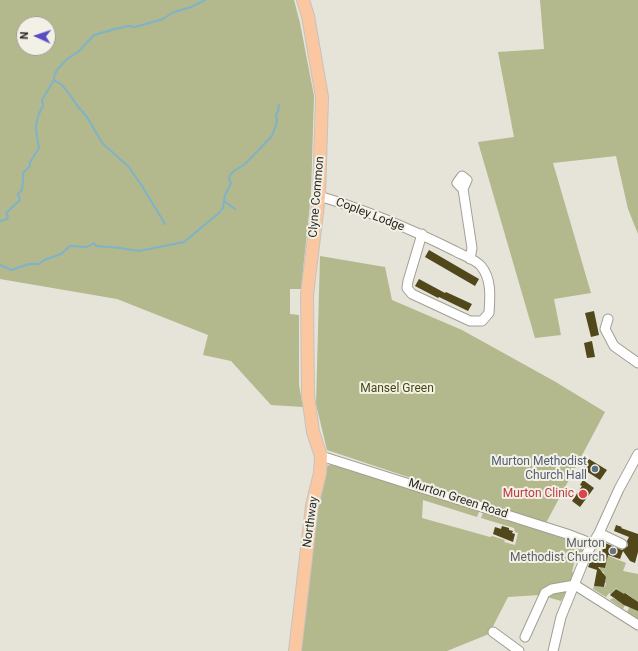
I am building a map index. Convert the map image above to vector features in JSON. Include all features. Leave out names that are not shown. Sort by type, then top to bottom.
[{"type":"main road","name":"Clyne Common","points":[[303,0],[308,16],[322,97],[319,196],[307,295],[308,395]]},
{"type":"main road","name":"Northway","points":[[295,651],[312,506],[320,473],[321,456],[313,432],[308,395]]},
{"type":"street","points":[[463,189],[472,248],[470,259]]},
{"type":"street","name":"Copley Lodge","points":[[319,196],[348,205],[422,234],[480,265],[487,276],[490,296],[489,313],[482,321],[470,321],[412,294],[407,288],[422,234]]},
{"type":"street","points":[[608,319],[604,328],[614,346],[638,362]]},
{"type":"street","points":[[553,651],[561,617],[587,553],[600,533],[618,489],[638,454]]},
{"type":"street","name":"Murton Green Road","points":[[321,456],[567,534],[593,544]]},
{"type":"street","points":[[600,533],[622,544]]},
{"type":"street","points":[[525,637],[545,592],[552,589],[575,585],[638,625]]},
{"type":"street","points":[[493,632],[519,651]]},
{"type":"green space","points":[[0,0],[294,0],[314,96],[311,195],[301,289],[290,289],[290,314],[299,315],[299,385],[303,407],[271,405],[231,361],[203,355],[208,335],[117,299],[0,279]]},
{"type":"green space","points":[[540,0],[638,0],[638,234],[628,209],[616,156],[553,163],[591,293],[554,299],[561,335],[535,338],[478,142],[514,137],[498,52],[544,49]]},
{"type":"green space","name":"Mansel Green","points":[[320,256],[385,267],[392,300],[462,330],[554,381],[605,412],[546,523],[327,450],[316,404]]},
{"type":"green space","points":[[329,465],[342,466],[480,509],[477,517],[423,500],[422,518],[490,537],[492,536],[505,540],[504,542],[515,545],[518,533],[515,532],[514,528],[481,518],[484,510],[578,542],[582,553],[581,558],[579,557],[578,560],[575,559],[572,572],[576,573],[561,601],[540,595],[508,597],[489,634],[447,651],[298,651],[318,503],[326,467]]},
{"type":"green space","points":[[606,555],[626,563],[623,571],[638,574],[638,620],[627,612],[634,599],[626,593],[625,605],[623,609],[610,600],[613,598],[617,600],[622,593],[616,588],[606,597],[593,589],[594,586],[605,587],[606,583],[602,582],[605,581],[606,577],[603,576],[604,572],[600,571],[600,567],[605,568],[607,558]]},
{"type":"building","points":[[429,250],[479,279],[475,286],[425,257]]},
{"type":"building","points":[[419,279],[445,293],[446,292],[472,304],[468,311],[439,297],[438,298],[415,286]]},
{"type":"building","points":[[594,311],[599,335],[591,337],[585,313]]},
{"type":"building","points":[[592,341],[595,357],[587,358],[584,343]]},
{"type":"building","name":"Murton Methodist Church Hall","points":[[589,459],[607,470],[600,480],[583,469]]},
{"type":"building","name":"Murton Clinic","points":[[583,480],[594,488],[580,507],[572,501],[582,486],[580,485]]},
{"type":"building","points":[[616,525],[638,534],[638,552],[635,563],[630,561],[623,551],[620,559],[608,555],[605,568],[598,567],[606,577],[604,587],[594,586],[597,570],[588,567],[591,560],[595,561],[597,555],[600,556],[605,543],[622,550],[628,546],[627,541],[629,537],[614,531]]},
{"type":"building","points":[[502,526],[513,531],[512,533],[515,534],[513,542],[493,534],[495,527],[501,529]]},
{"type":"building","points":[[616,589],[638,602],[638,611],[624,605],[610,595]]},
{"type":"waterway","points":[[0,221],[7,219],[8,216],[6,213],[20,200],[18,194],[22,190],[23,173],[30,166],[30,162],[39,148],[36,127],[38,117],[43,106],[42,100],[54,80],[57,70],[66,60],[79,51],[94,35],[128,26],[135,27],[163,19],[174,12],[191,7],[205,0]]},
{"type":"waterway","points":[[54,80],[62,85],[87,117],[103,144],[128,166],[165,224]]},
{"type":"waterway","points":[[0,265],[11,270],[29,264],[39,264],[44,260],[61,254],[70,246],[87,247],[94,243],[96,246],[139,251],[184,242],[223,208],[225,195],[231,183],[229,179],[230,175],[245,164],[272,136],[277,122],[276,115],[279,105]]},
{"type":"waterway","points":[[224,201],[235,209]]},
{"type":"place","name":"Murton Methodist Church Hall","points":[[595,469]]},
{"type":"place","name":"Murton Clinic","points":[[583,494]]},
{"type":"place","name":"Murton Methodist Church","points":[[613,551]]}]
